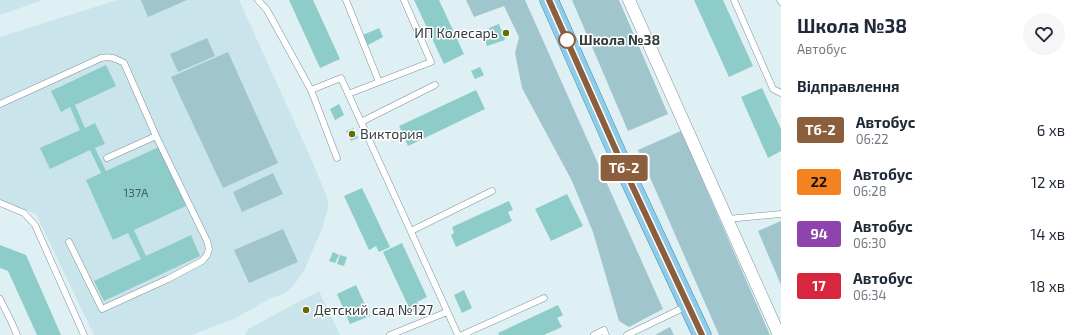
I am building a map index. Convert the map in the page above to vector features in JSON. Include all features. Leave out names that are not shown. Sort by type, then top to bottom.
[{"type":"main road","points":[[549,0],[622,164],[702,335]]},
{"type":"street","points":[[629,0],[779,335]]},
{"type":"lane","points":[[258,0],[267,10],[311,90],[337,158]]},
{"type":"lane","points":[[346,0],[379,82]]},
{"type":"lane","points":[[348,94],[431,62],[404,0]]},
{"type":"lane","points":[[734,0],[773,89],[781,93]]},
{"type":"lane","points":[[0,104],[101,58],[110,56],[124,63],[156,136],[209,249],[208,255],[202,261],[168,279],[102,309],[70,242]]},
{"type":"lane","points":[[311,90],[341,78],[458,335]]},
{"type":"lane","points":[[361,122],[435,85]]},
{"type":"lane","points":[[107,158],[156,136]]},
{"type":"lane","points":[[411,231],[492,191]]},
{"type":"lane","points":[[0,203],[24,213],[35,225],[84,335]]},
{"type":"lane","points":[[728,219],[781,214]]},
{"type":"lane","points":[[462,335],[544,298]]},
{"type":"lane","points":[[0,299],[17,335]]},
{"type":"lane","points":[[627,335],[688,305]]},
{"type":"lane","points":[[392,335],[447,312]]},
{"type":"lane","points":[[594,335],[604,330],[606,335]]},
{"type":"shaded area","points":[[0,0],[43,0],[0,15]]},
{"type":"shaded area","points":[[117,0],[239,0],[313,163],[328,200],[328,208],[323,226],[304,271],[286,293],[269,299],[236,318],[192,335],[94,335],[36,214],[0,200],[0,37]]},
{"type":"shaded area","points":[[141,0],[187,0],[148,17]]},
{"type":"shaded area","points":[[466,0],[525,0],[663,309],[629,327],[619,321],[593,232],[572,181],[522,88],[515,53],[519,37],[504,6],[474,17]]},
{"type":"shaded area","points":[[572,0],[619,0],[668,114],[628,131]]},
{"type":"shaded area","points":[[207,38],[215,56],[178,72],[170,54]]},
{"type":"shaded area","points":[[228,52],[278,163],[223,188],[171,77]]},
{"type":"shaded area","points":[[681,131],[770,335],[719,335],[638,150]]},
{"type":"shaded area","points":[[273,173],[283,194],[242,212],[233,192]]},
{"type":"shaded area","points":[[781,221],[781,285],[758,231]]},
{"type":"shaded area","points":[[283,229],[298,262],[249,283],[234,250]]},
{"type":"shaded area","name":"Детский сад №127","points":[[319,291],[340,335],[245,335],[248,329]]},
{"type":"shaded area","points":[[670,327],[674,335],[655,335]]},
{"type":"building","points":[[289,0],[313,0],[340,59],[320,68]]},
{"type":"building","points":[[414,0],[439,0],[464,54],[444,64]]},
{"type":"building","points":[[694,0],[723,0],[753,66],[729,77]]},
{"type":"building","points":[[499,24],[501,30],[508,28],[510,36],[504,39],[505,40],[487,46],[484,38],[492,35],[489,28]]},
{"type":"building","points":[[379,28],[383,37],[368,45],[363,35]]},
{"type":"building","points":[[106,65],[116,86],[75,105],[85,128],[95,123],[105,144],[95,148],[106,171],[159,147],[186,206],[134,230],[146,256],[191,235],[200,256],[104,301],[94,281],[141,259],[128,233],[113,240],[86,180],[101,173],[90,150],[50,169],[40,148],[80,130],[70,107],[61,112],[51,91]]},
{"type":"building","points":[[480,67],[484,75],[475,79],[471,71]]},
{"type":"building","points":[[762,88],[781,129],[781,151],[768,158],[741,97]]},
{"type":"building","points":[[476,90],[485,109],[408,146],[399,126]]},
{"type":"building","points":[[339,104],[344,115],[335,120],[330,109]]},
{"type":"building","name":"Виктория","points":[[353,128],[358,138],[351,141],[346,131]]},
{"type":"building","points":[[362,188],[390,247],[379,252],[376,246],[369,250],[344,196]]},
{"type":"building","points":[[567,194],[583,226],[551,241],[535,209]]},
{"type":"building","points":[[509,201],[513,210],[508,212],[512,221],[456,247],[451,235],[454,233],[452,227]]},
{"type":"building","points":[[402,243],[427,297],[417,302],[420,308],[411,312],[383,252]]},
{"type":"building","points":[[0,245],[26,255],[61,335],[37,335],[8,271],[0,268]]},
{"type":"building","points":[[333,252],[339,255],[335,263],[329,261]]},
{"type":"building","points":[[340,255],[347,257],[344,266],[337,264]]},
{"type":"building","points":[[356,285],[370,316],[350,324],[337,294]]},
{"type":"building","points":[[464,290],[472,308],[462,313],[454,295]]},
{"type":"building","points":[[558,305],[563,315],[557,318],[562,327],[544,335],[499,335],[498,333]]},
{"type":"bus line","name":"Тб-2","points":[[549,0],[622,164],[702,335]]},
{"type":"place","name":"ИП Колесарь","points":[[506,33]]},
{"type":"place","name":"Школа №38","points":[[567,40]]},
{"type":"place","name":"Виктория","points":[[352,134]]},
{"type":"place","name":"Детский сад №127","points":[[306,310]]}]
